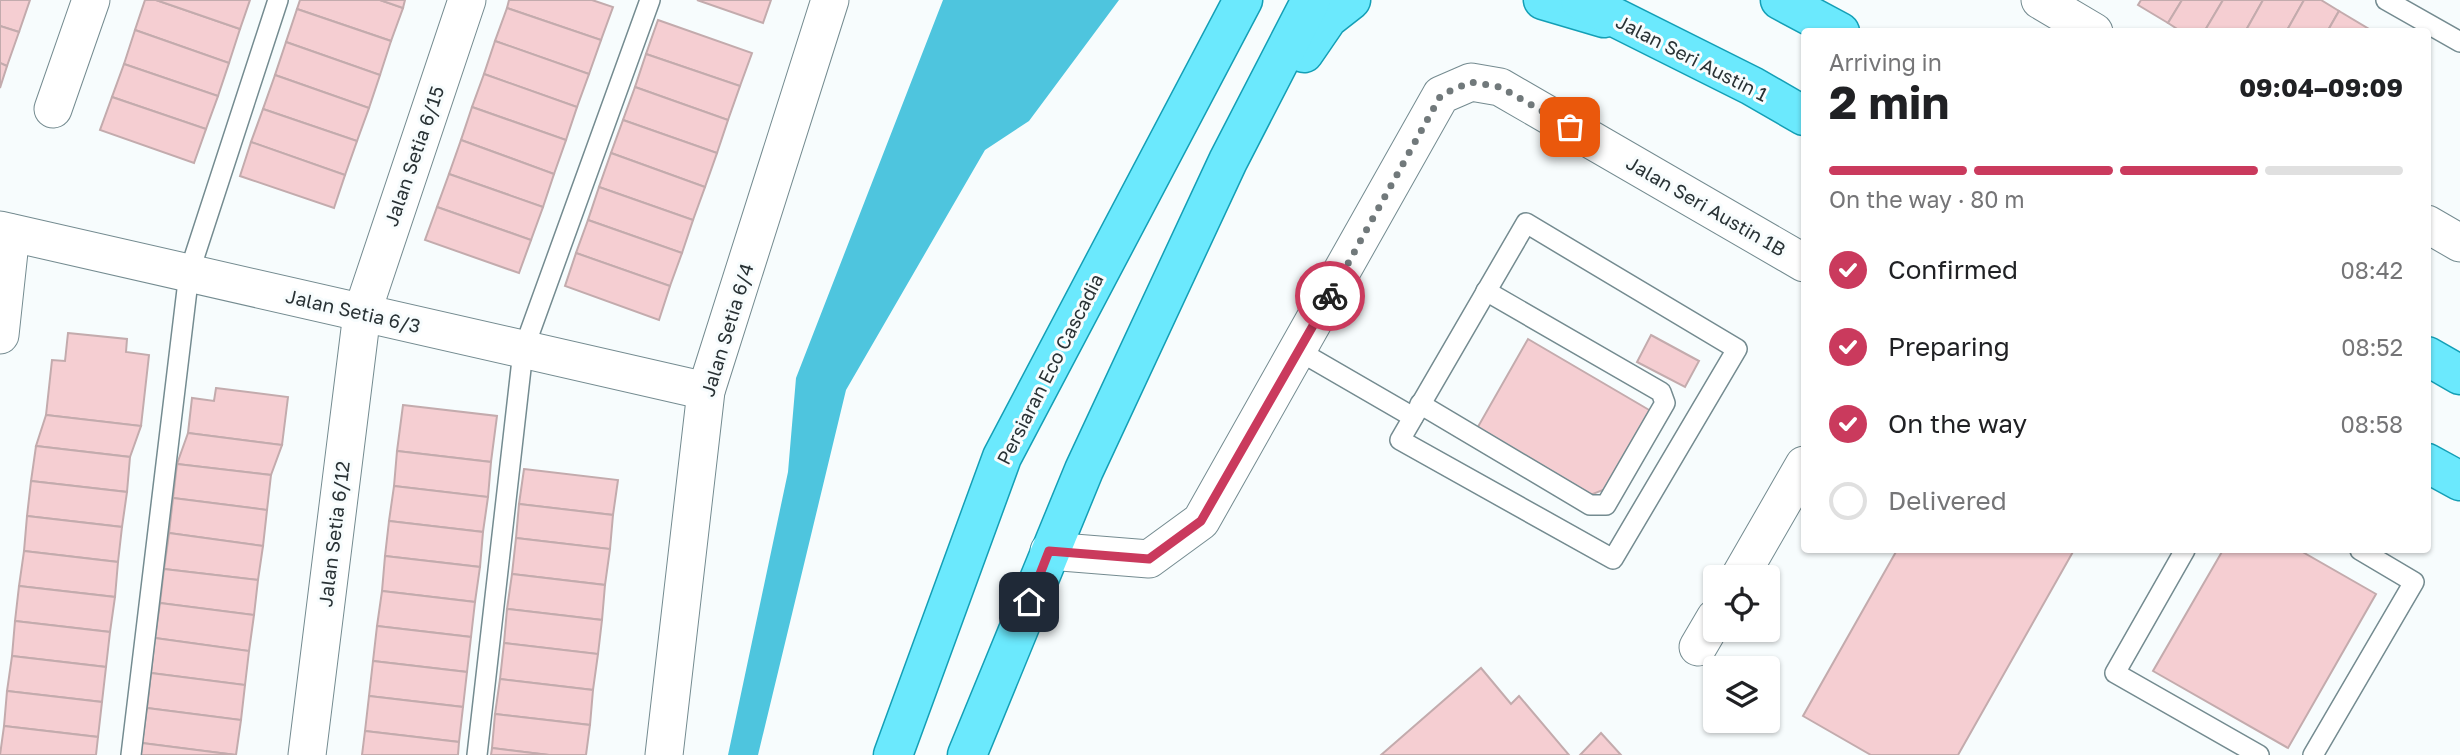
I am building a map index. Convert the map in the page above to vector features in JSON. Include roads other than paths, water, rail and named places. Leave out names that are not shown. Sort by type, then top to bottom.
[{"type":"main road","name":"Persiaran Eco Cascadia","points":[[893,755],[1002,457],[1243,0]]},
{"type":"main road","points":[[967,755],[1084,470],[1228,160],[1311,0]]},
{"type":"main road","points":[[1228,160],[1328,18],[1351,0]]},
{"type":"main road","points":[[1543,0],[1623,23]]},
{"type":"main road","name":"Jalan Seri Austin 1","points":[[1580,0],[1752,86],[1801,114]]},
{"type":"main road","points":[[1780,0],[1832,28]]},
{"type":"main road","points":[[2431,358],[2460,375]]},
{"type":"main road","points":[[2431,465],[2460,481]]},
{"type":"street","points":[[53,109],[91,0]]},
{"type":"street","name":"Jalan Setia 6/15","points":[[362,313],[467,0]]},
{"type":"street","name":"Jalan Setia 6/4","points":[[664,755],[706,391],[830,0]]},
{"type":"street","points":[[2040,0],[2087,28]]},
{"type":"street","name":"Jalan Seri Austin 1B","points":[[1049,551],[1149,559],[1201,521],[1441,95],[1471,82],[1500,87],[1801,261]]},
{"type":"street","points":[[2431,226],[2460,243]]},
{"type":"street","points":[[0,335],[6,232]]},
{"type":"street","name":"Jalan Setia 6/3","points":[[6,232],[706,391]]},
{"type":"street","name":"Jalan Setia 6/12","points":[[307,755],[362,313]]},
{"type":"street","points":[[1747,565],[1801,471]]},
{"type":"lane","points":[[131,755],[188,273],[278,0]]},
{"type":"lane","points":[[477,755],[523,351],[650,0]]},
{"type":"lane","points":[[2386,0],[2460,42]]},
{"type":"lane","points":[[1526,223],[1737,349],[1613,559],[1400,440],[1486,291],[1526,223]]},
{"type":"lane","points":[[1299,351],[1417,410],[1590,505],[1606,505],[1665,403],[1661,392],[1486,291]]},
{"type":"lane","points":[[2183,553],[2115,673],[2259,755]]},
{"type":"lane","points":[[2313,755],[2414,582],[2365,553]]},
{"type":"water","points":[[943,0],[1119,0],[1029,121],[985,150],[846,390],[758,755],[728,755],[788,472],[796,378]]}]
